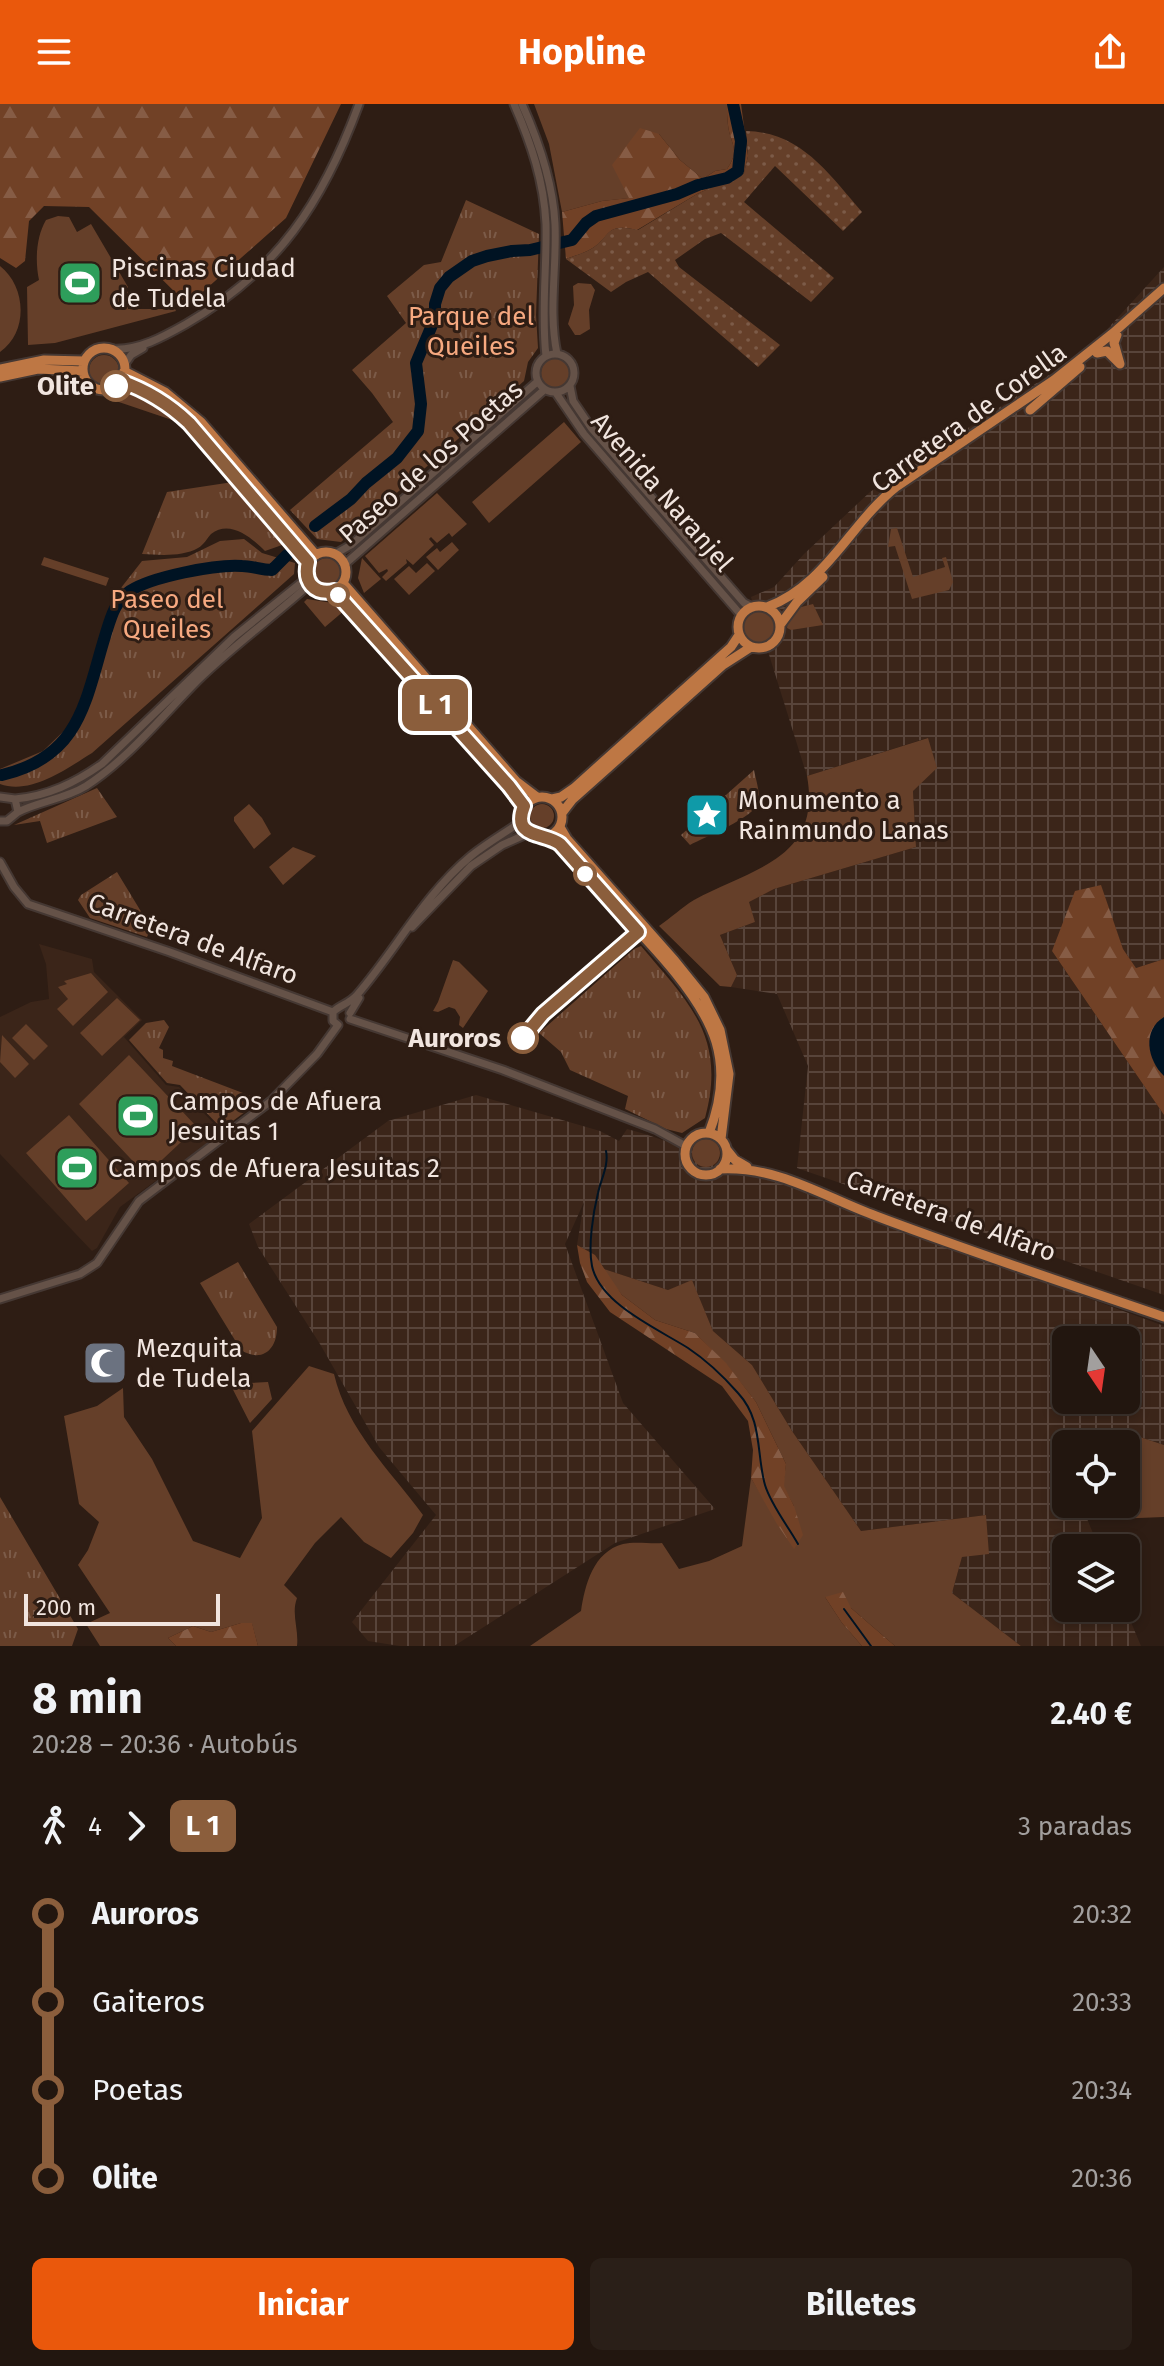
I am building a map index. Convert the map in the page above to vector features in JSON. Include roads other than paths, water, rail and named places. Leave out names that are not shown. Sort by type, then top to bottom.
[{"type":"main road","name":"Carretera de Corella","points":[[780,625],[883,504],[1033,403],[1097,353],[1162,291]]},
{"type":"main road","name":"Carretera de Corella","points":[[767,607],[784,601],[817,575],[875,504],[896,487],[1054,380],[1162,291]]},
{"type":"main road","points":[[1097,353],[1107,351],[1120,364],[1114,343],[1117,335]]},
{"type":"main road","points":[[123,372],[110,389],[97,389],[87,382],[84,366],[88,355],[99,348],[112,349],[120,355],[123,372],[189,423],[312,559]]},
{"type":"main road","points":[[0,369],[44,360],[84,366]]},
{"type":"main road","points":[[0,377],[38,369],[84,366]]},
{"type":"main road","points":[[1030,410],[1080,367]]},
{"type":"main road","points":[[322,552],[335,554],[345,564],[346,577],[334,591],[321,592],[308,581],[312,559],[322,552]]},
{"type":"main road","points":[[343,583],[516,781],[537,797],[552,799],[574,788],[731,647],[739,635],[741,615],[752,607],[767,607],[775,613],[780,633],[773,643],[763,648],[751,647],[731,658],[687,696],[572,800],[562,813],[560,827],[567,839],[704,997],[720,1030],[729,1074],[721,1139]]},
{"type":"main road","points":[[334,591],[524,806]]},
{"type":"main road","points":[[739,635],[751,647]]},
{"type":"main road","points":[[537,797],[524,806],[522,821],[529,833],[548,836],[560,827]]},
{"type":"main road","points":[[552,799],[562,813]]},
{"type":"main road","points":[[548,836],[560,844],[675,974],[702,1011],[717,1043],[721,1074],[716,1114],[709,1133]]},
{"type":"main road","points":[[709,1133],[721,1139],[727,1157],[720,1169],[709,1175],[695,1172],[686,1161],[686,1146],[694,1136],[709,1133]]},
{"type":"main road","name":"Carretera de Alfaro","points":[[727,1150],[742,1165],[795,1176],[904,1223],[1164,1315]]},
{"type":"main road","name":"Carretera de Alfaro","points":[[720,1169],[747,1170],[791,1179],[878,1217],[1164,1315]]},
{"type":"street","points":[[112,349],[141,346],[187,323],[230,295],[271,258],[320,194],[360,104]]},
{"type":"street","points":[[123,372],[131,355],[181,331],[220,306],[273,261],[322,196],[350,138],[360,104]]},
{"type":"street","points":[[514,104],[531,145],[542,186],[557,354]]},
{"type":"street","points":[[522,104],[539,142],[555,222],[543,328],[546,356]]},
{"type":"street","points":[[557,354],[568,359],[574,372],[570,386],[556,393],[544,390],[537,382],[537,364],[546,356],[557,354]]},
{"type":"street","name":"Paseo de los Poetas","points":[[335,554],[351,545],[537,382]]},
{"type":"street","name":"Avenida Naranjel","points":[[570,386],[573,401],[592,429],[744,603],[752,607]]},
{"type":"street","name":"Paseo de los Poetas","points":[[345,564],[544,390]]},
{"type":"street","name":"Avenida Naranjel","points":[[556,393],[584,434],[741,615]]},
{"type":"street","points":[[0,797],[15,799],[49,793],[84,777],[102,764],[203,665],[308,581]]},
{"type":"street","points":[[0,821],[7,821],[30,806],[59,799],[84,787],[117,763],[199,679],[308,581]]},
{"type":"street","points":[[15,799],[18,812]]},
{"type":"street","points":[[522,821],[470,857],[417,912],[362,989],[348,1013],[346,1024],[338,1025],[333,1021],[336,1008],[348,1013],[503,1070],[655,1129],[686,1146]]},
{"type":"street","points":[[348,1013],[409,931],[471,866],[502,845],[529,833]]},
{"type":"street","name":"Carretera de Alfaro","points":[[0,862],[21,897],[38,908],[333,1012]]},
{"type":"street","points":[[0,1299],[80,1274],[97,1263],[139,1201],[271,1101],[317,1054],[338,1025]]},
{"type":"water","points":[[1164,1017],[1164,1076],[1154,1062],[1149,1045],[1152,1029]]},
{"type":"waterway","points":[[702,184],[727,178],[738,171],[741,141],[733,104]]},
{"type":"waterway","points":[[315,526],[397,458],[418,431],[421,404],[416,363],[435,318],[440,288],[449,277],[472,261],[487,256],[572,240],[596,216],[677,194],[698,185]]},
{"type":"waterway","points":[[2,775],[29,766],[49,754],[65,739],[85,702],[114,610],[130,591],[168,576],[201,569],[242,566],[272,570],[287,555]]},
{"type":"waterway","points":[[606,1151],[606,1167],[596,1201],[591,1239],[592,1266],[597,1280],[618,1304],[708,1363],[746,1403],[755,1426],[765,1485],[775,1508],[798,1544]]},
{"type":"waterway","points":[[844,1609],[871,1646]]},
{"type":"place","name":"Piscinas Ciudad de Tudela","points":[[80,283]]},
{"type":"place","name":"Olite","points":[[116,386]]},
{"type":"place","name":"Monumento a Rainmundo Lanas","points":[[707,815]]},
{"type":"place","name":"Auroros","points":[[523,1038]]},
{"type":"place","name":"Campos de Afuera Jesuitas 1","points":[[138,1116]]},
{"type":"place","name":"Campos de Afuera Jesuitas 2","points":[[77,1168]]},
{"type":"place","name":"Mezquita de Tudela","points":[[105,1363]]},
{"type":"park label","name":"Parque del Queiles","points":[[471,331]]},
{"type":"park label","name":"Paseo del Queiles","points":[[167,614]]}]
